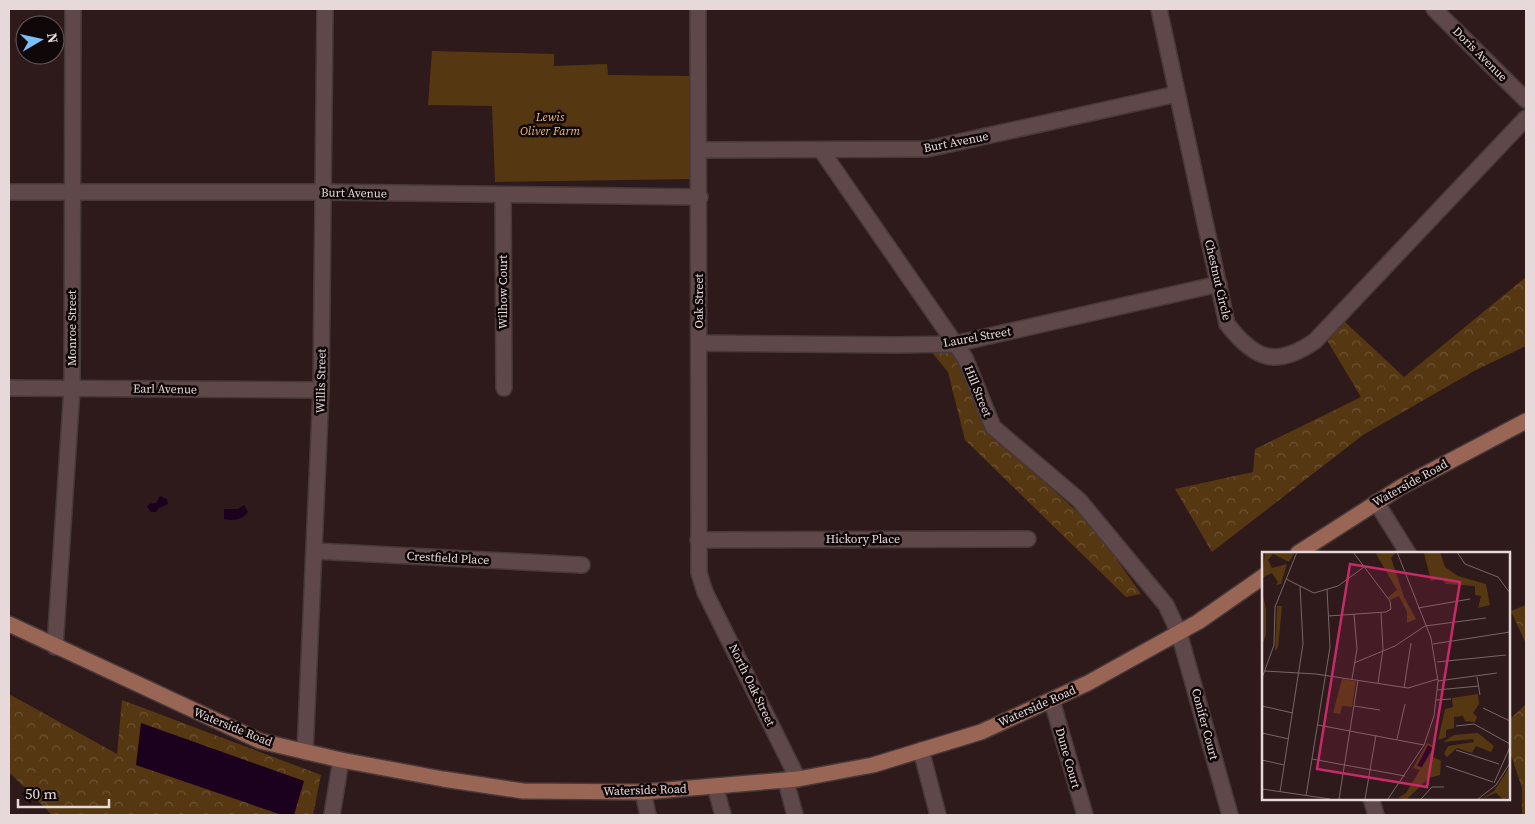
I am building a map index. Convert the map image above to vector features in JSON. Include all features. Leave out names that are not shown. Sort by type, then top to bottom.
[{"type":"main road","name":"Waterside Road","points":[[1301,552],[1376,502],[1526,421]]},
{"type":"main road","name":"Waterside Road","points":[[9,624],[260,741],[340,760],[443,779],[523,791],[643,792],[792,780],[873,765],[981,732],[1052,701],[1180,633],[1262,577]]},
{"type":"street","name":"Monroe Street","points":[[55,647],[72,388],[73,9]]},
{"type":"street","name":"Willis Street","points":[[305,752],[321,390],[325,9]]},
{"type":"street","name":"Oak Street","points":[[698,9],[700,197],[698,540],[699,573],[705,592]]},
{"type":"street","name":"Chestnut Circle","points":[[1159,9],[1227,324],[1243,344],[1261,356],[1281,357],[1300,352],[1315,341],[1526,118]]},
{"type":"street","name":"Doris Avenue","points":[[1434,9],[1526,100]]},
{"type":"street","name":"Burt Avenue","points":[[699,150],[927,149],[1177,94]]},
{"type":"street","name":"Hill Street","points":[[821,150],[965,358],[993,427],[1079,500],[1166,605],[1180,633]]},
{"type":"street","name":"Burt Avenue","points":[[9,192],[324,192],[503,196],[700,197]]},
{"type":"street","name":"Wilhow Court","points":[[503,196],[504,388]]},
{"type":"street","name":"Laurel Street","points":[[699,343],[954,344],[1219,284]]},
{"type":"street","name":"Earl Avenue","points":[[9,388],[321,390]]},
{"type":"street","points":[[1376,502],[1407,552]]},
{"type":"street","name":"Hickory Place","points":[[698,540],[1028,539]]},
{"type":"street","name":"Crestfield Place","points":[[315,551],[582,565]]},
{"type":"street","name":"North Oak Street","points":[[705,592],[792,780],[795,815]]},
{"type":"street","name":"Conifer Court","points":[[1180,633],[1230,815]]},
{"type":"street","name":"Dune Court","points":[[1052,701],[1085,815]]},
{"type":"street","points":[[921,750],[938,815]]},
{"type":"street","points":[[332,815],[340,760]]},
{"type":"street","points":[[715,786],[724,815]]},
{"type":"street","points":[[643,792],[648,815]]},
{"type":"street","points":[[1371,799],[1376,815]]},
{"type":"green space","name":"Lewis Oliver Farm","points":[[432,51],[554,54],[554,66],[607,64],[608,75],[691,76],[692,179],[495,182],[492,106],[428,105]]},
{"type":"green space","points":[[1526,277],[1526,346],[1474,371],[1363,435],[1212,552],[1175,489],[1253,472],[1255,449],[1361,397],[1325,337],[1344,321],[1404,377]]},
{"type":"green space","points":[[950,347],[964,368],[989,431],[1094,527],[1141,594],[1126,597],[965,440],[948,372],[930,350]]},
{"type":"green space","points":[[1526,605],[1526,644],[1511,611]]},
{"type":"green space","points":[[9,694],[117,754],[122,700],[321,775],[313,815],[52,815],[9,772]]},
{"type":"green space","points":[[1526,704],[1526,815],[1522,815],[1522,788],[1510,752],[1510,719]]},
{"type":"shaded area","points":[[160,496],[167,499],[168,504],[159,508],[156,512],[151,512],[147,507],[149,504],[156,503]]},
{"type":"shaded area","points":[[244,505],[248,512],[243,517],[234,520],[224,519],[224,509],[238,509]]},
{"type":"shaded area","points":[[141,723],[304,781],[294,815],[282,815],[136,765]]}]
